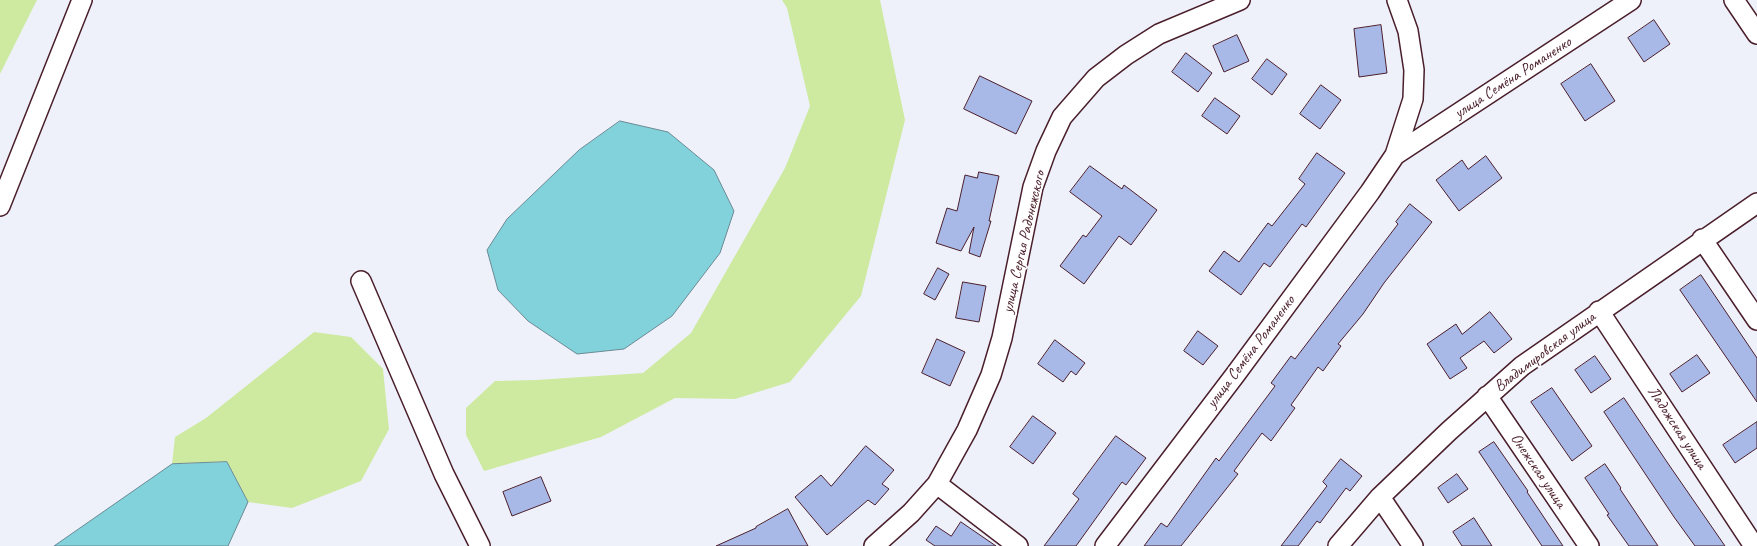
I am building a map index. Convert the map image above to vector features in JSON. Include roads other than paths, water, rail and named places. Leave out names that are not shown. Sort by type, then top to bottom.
[{"type":"street","points":[[0,206],[82,0]]},
{"type":"street","name":"улица Сергия Радонежского","points":[[874,546],[911,512],[937,484],[967,430],[991,375],[1002,338],[1033,187],[1046,151],[1062,117],[1096,78],[1126,55],[1159,34],[1240,0]]},
{"type":"street","name":"улица Семёна Романенко","points":[[1104,546],[1249,356],[1370,192],[1394,156],[1413,98],[1414,77],[1408,31],[1397,0]]},
{"type":"street","name":"улица Семёна Романенко","points":[[1394,156],[1631,0]]},
{"type":"street","points":[[1734,0],[1757,34]]},
{"type":"street","name":"Владимировская улица","points":[[1338,546],[1380,498],[1487,396],[1522,366],[1702,239],[1757,203]]},
{"type":"street","points":[[1702,239],[1757,320]]},
{"type":"street","points":[[361,281],[444,474],[480,546]]},
{"type":"street","name":"Ладожская улица","points":[[1599,311],[1754,546]]},
{"type":"street","name":"Онежская улица","points":[[1487,396],[1589,546]]},
{"type":"street","points":[[937,484],[1018,546]]},
{"type":"street","points":[[1380,498],[1413,546]]},
{"type":"water","points":[[620,121],[668,132],[714,170],[734,211],[720,253],[672,316],[624,349],[577,354],[528,321],[498,290],[487,250],[507,219],[579,150]]},
{"type":"water","points":[[227,462],[248,502],[228,546],[54,546],[172,464]]}]
